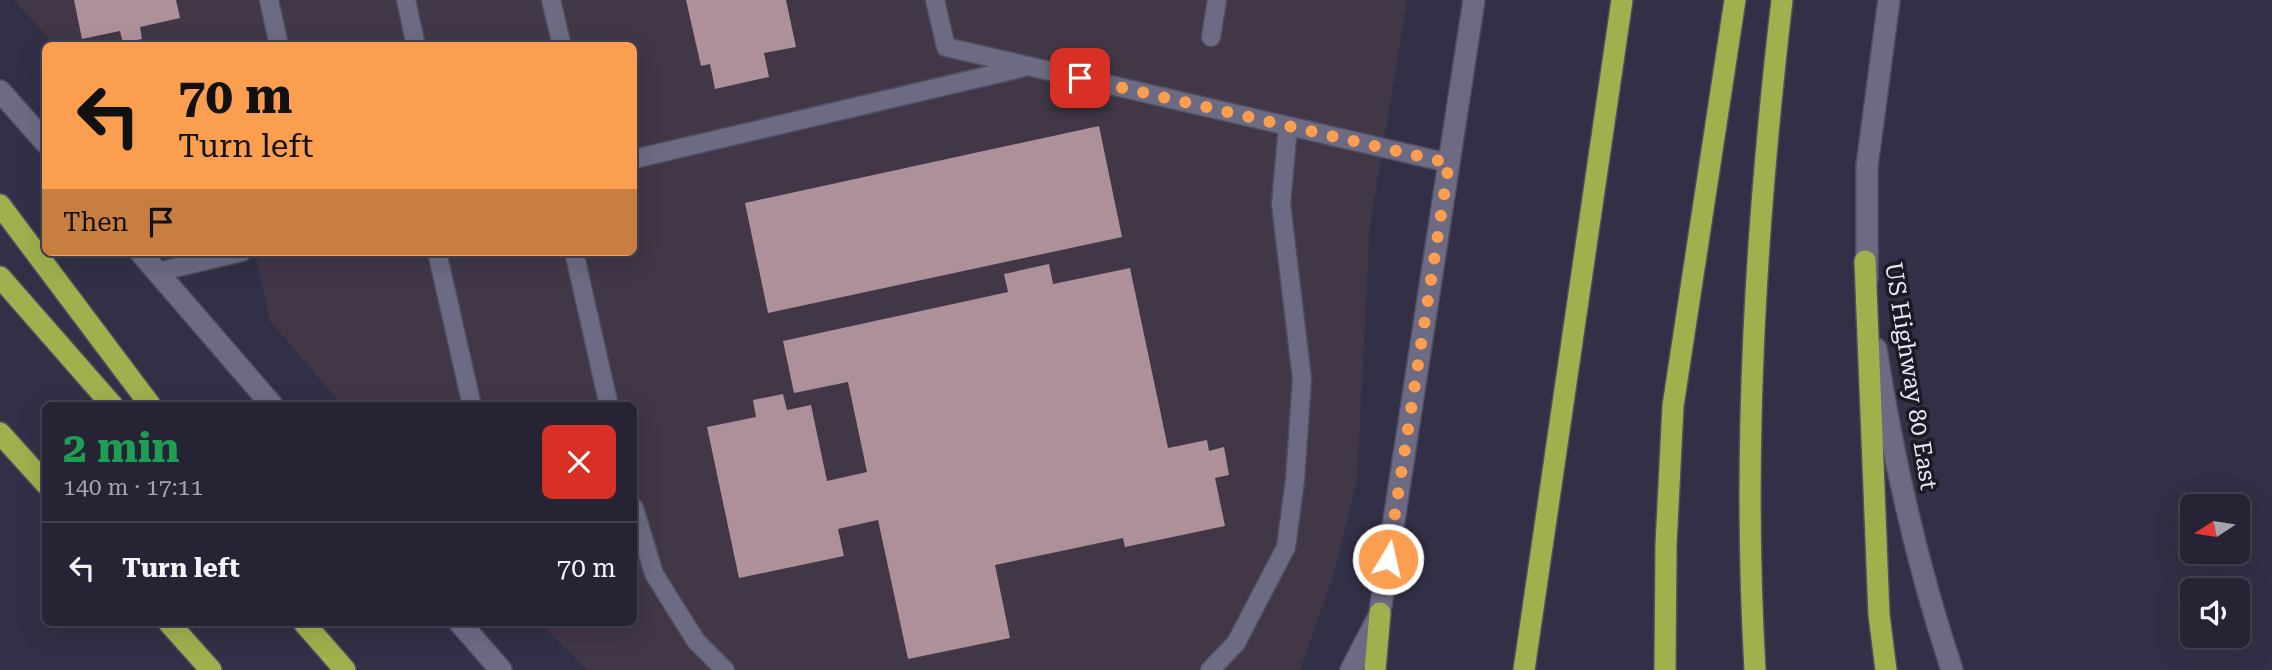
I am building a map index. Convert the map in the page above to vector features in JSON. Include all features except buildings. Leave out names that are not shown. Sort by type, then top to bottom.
[{"type":"highway","points":[[1524,670],[1622,0]]},
{"type":"highway","points":[[1665,670],[1666,545],[1673,406],[1735,0]]},
{"type":"highway","points":[[1755,670],[1749,568],[1751,359],[1764,151],[1782,0]]},
{"type":"highway","points":[[0,205],[148,402]]},
{"type":"highway","points":[[1865,261],[1879,615],[1886,670]]},
{"type":"highway","points":[[0,277],[109,402]]},
{"type":"highway","points":[[0,433],[42,480]]},
{"type":"highway","points":[[1375,670],[1380,613]]},
{"type":"highway","points":[[172,626],[211,670]]},
{"type":"highway","points":[[307,626],[347,670]]},
{"type":"highway","points":[[316,626],[347,670]]},
{"type":"main road","points":[[1369,670],[1474,0]]},
{"type":"main road","name":"US Highway 80 East","points":[[1889,0],[1867,166],[1865,261],[1886,415],[1902,495],[1919,564],[1952,670]]},
{"type":"main road","points":[[0,91],[42,138]]},
{"type":"main road","points":[[143,256],[270,402]]},
{"type":"main road","points":[[1351,670],[1380,613]]},
{"type":"main road","points":[[463,626],[501,670]]},
{"type":"lane","points":[[269,0],[278,42]]},
{"type":"lane","points":[[406,0],[415,42]]},
{"type":"lane","points":[[551,0],[561,42]]},
{"type":"lane","points":[[935,0],[946,47],[1449,163]]},
{"type":"lane","points":[[1211,37],[1217,0]]},
{"type":"lane","points":[[637,158],[1029,66]]},
{"type":"lane","points":[[1210,670],[1236,643],[1286,547],[1290,520],[1302,379],[1281,204],[1288,126]]},
{"type":"lane","points":[[157,272],[225,256]]},
{"type":"lane","points":[[438,256],[471,402]]},
{"type":"lane","points":[[575,256],[608,402]]},
{"type":"lane","points":[[637,518],[654,574],[696,641],[724,670]]},
{"type":"shaded area","points":[[14,0],[1407,0],[1370,226],[1357,480],[1333,577],[1300,670],[587,670],[543,626],[637,626],[637,402],[340,402],[270,321],[256,256],[637,256],[637,42],[52,42]]},
{"type":"route","points":[[1080,78],[1449,163],[1388,559]]}]
